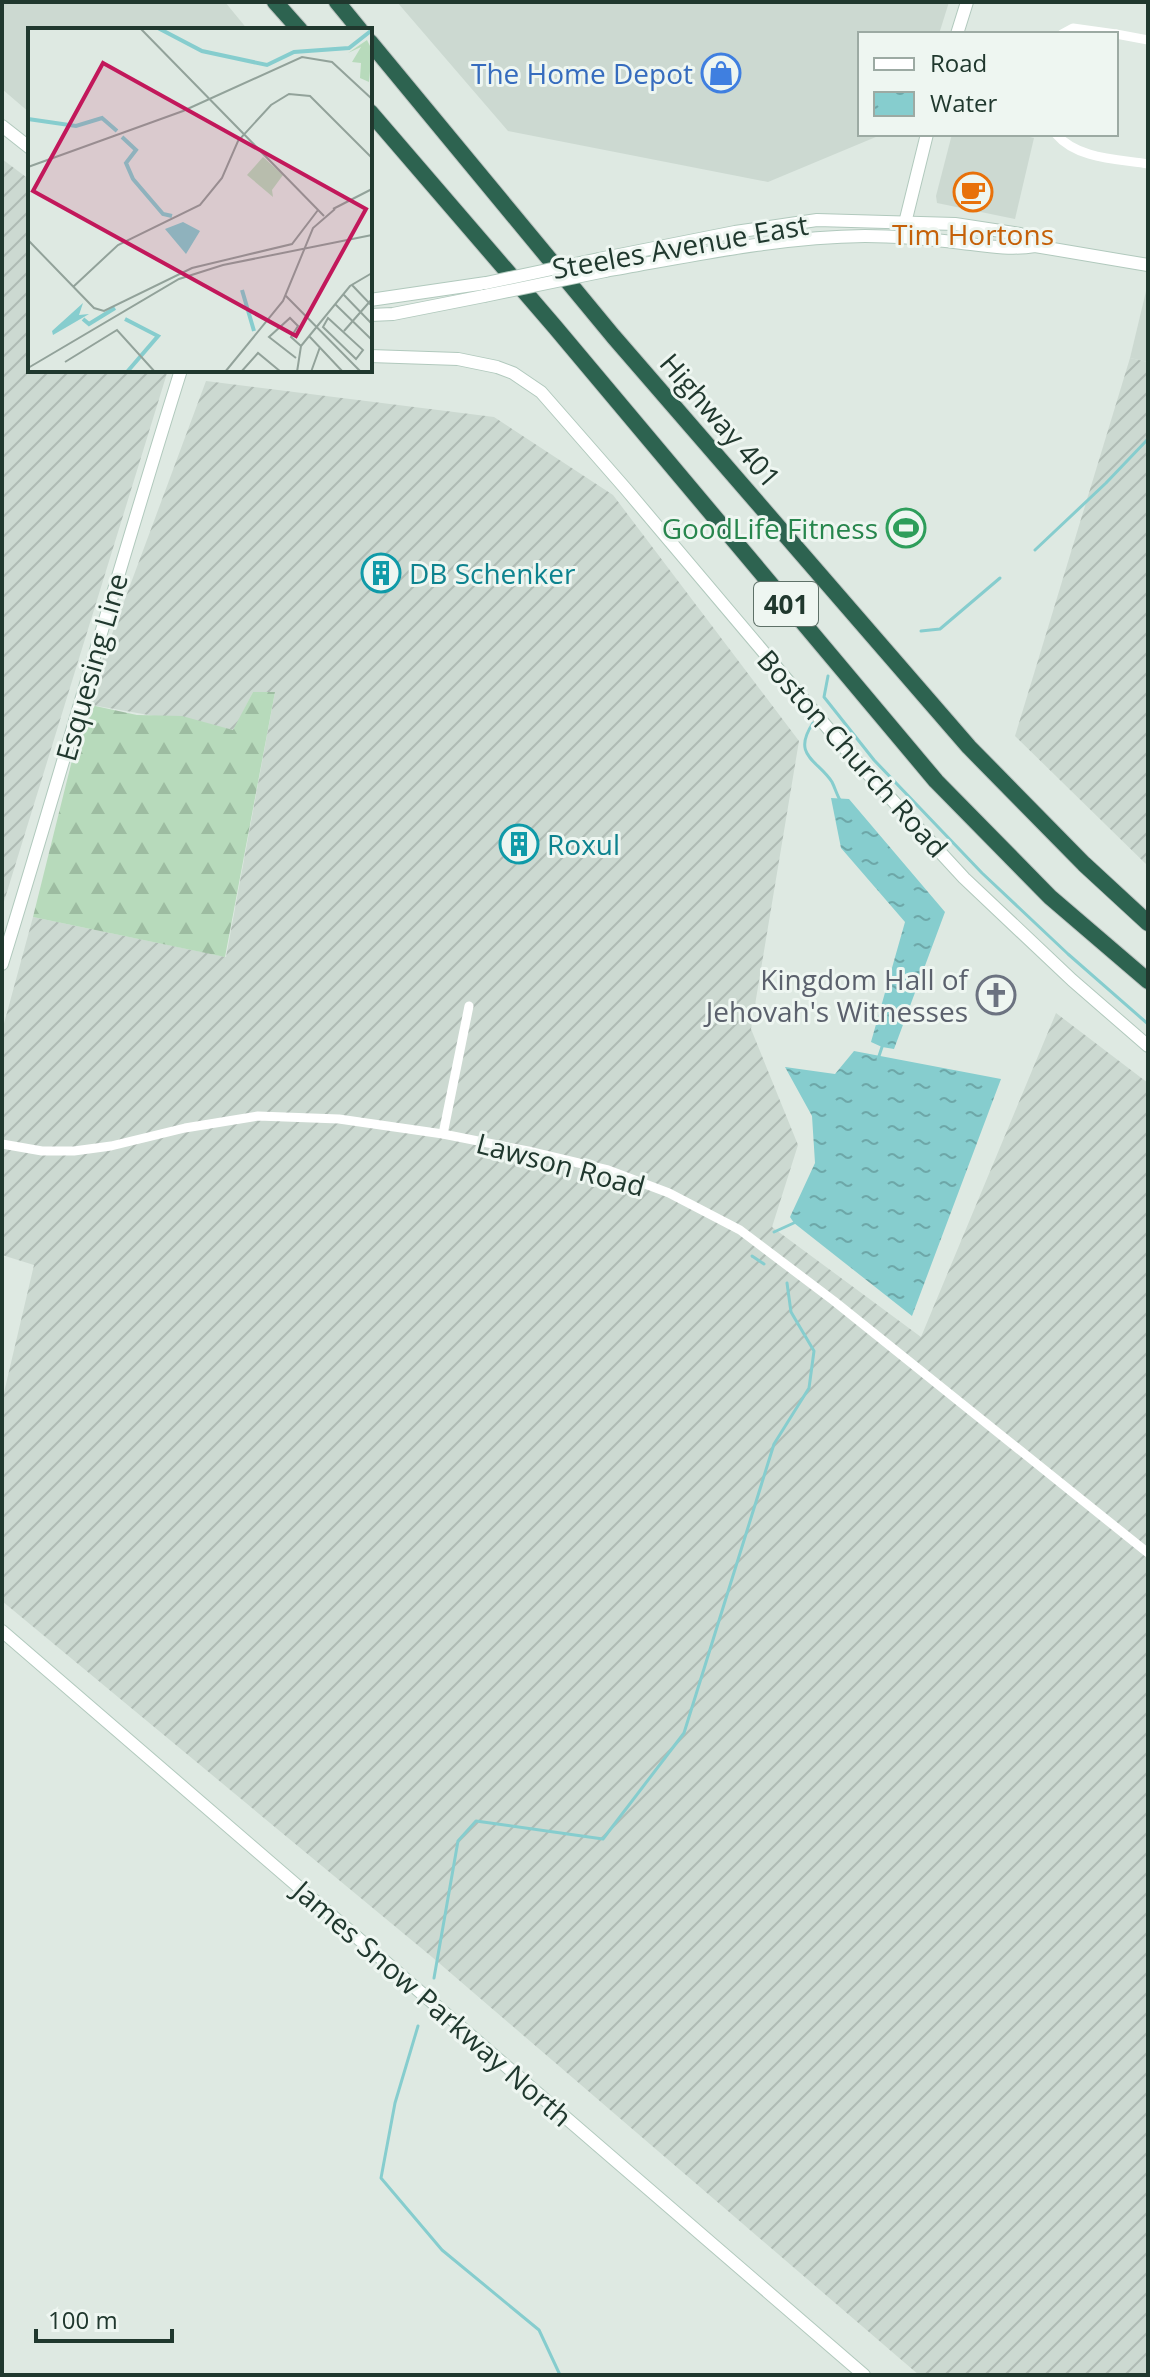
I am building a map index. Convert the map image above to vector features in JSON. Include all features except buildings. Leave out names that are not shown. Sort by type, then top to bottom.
[{"type":"highway","points":[[275,2],[298,28]]},
{"type":"highway","points":[[337,2],[358,28]]},
{"type":"highway","name":"Highway 401","points":[[372,44],[613,336],[969,747],[1084,864],[1148,923]]},
{"type":"highway","name":"401","points":[[372,114],[936,781],[1050,897],[1148,981]]},
{"type":"main road","points":[[958,32],[967,2]]},
{"type":"main road","points":[[2,126],[28,146]]},
{"type":"main road","points":[[903,238],[926,136]]},
{"type":"main road","name":"Steeles Avenue East","points":[[372,315],[393,314],[735,232],[817,220],[955,224],[1020,234],[1035,246]]},
{"type":"main road","name":"Steeles Avenue East","points":[[602,265],[810,238],[867,236],[1018,249],[1035,246],[1148,265]]},
{"type":"main road","name":"Steeles Avenue East","points":[[372,300],[485,290]]},
{"type":"main road","name":"Boston Church Road","points":[[372,356],[458,359],[497,367],[513,373],[541,392],[848,752],[964,878],[1072,980],[1148,1046]]},
{"type":"main road","name":"Esquesing Line","points":[[2,964],[180,372]]},
{"type":"main road","name":"James Snow Parkway North","points":[[2,1631],[864,2375]]},
{"type":"street","points":[[1066,32],[1073,28],[1102,32]]},
{"type":"street","points":[[1118,34],[1148,40]]},
{"type":"street","points":[[1058,136],[1080,152],[1148,164]]},
{"type":"street","points":[[443,1134],[469,1006]]},
{"type":"street","name":"Lawson Road","points":[[2,1144],[42,1151],[74,1151],[258,1116],[339,1119],[443,1134],[608,1170],[669,1193],[740,1230],[834,1301],[1148,1553]]},
{"type":"shaded area","points":[[2,2],[225,2],[246,28],[28,28],[28,111],[2,89]]},
{"type":"shaded area","points":[[397,2],[949,2],[940,32],[858,32],[858,136],[878,136],[768,182],[508,131]]},
{"type":"shaded area","points":[[951,136],[1034,138],[1015,219],[937,203],[936,196]]},
{"type":"shaded area","points":[[2,159],[28,178],[28,372],[167,372],[2,908]]},
{"type":"shaded area","points":[[1148,283],[1148,362],[1130,358]]},
{"type":"shaded area","points":[[1130,358],[1148,362],[1148,866],[1015,736]]},
{"type":"shaded area","points":[[206,381],[494,417],[613,495],[799,741],[751,1029],[798,1145],[772,1227],[921,1337],[1056,1013],[1148,1083],[1148,2375],[919,2375],[432,1957],[2,1601],[2,1401],[34,1265],[2,1255],[2,1031],[33,917],[226,957],[275,692],[253,692],[234,730],[86,704]]},
{"type":"green space","points":[[253,692],[275,692],[225,957],[33,917],[86,704],[137,715],[182,716],[233,730]]},
{"type":"water","points":[[831,798],[849,799],[945,912],[894,1049],[871,1042],[905,922],[841,848]]},
{"type":"water","points":[[854,1051],[1001,1079],[912,1316],[790,1217],[815,1163],[812,1116],[785,1067],[835,1074]]},
{"type":"waterway","points":[[1035,550],[1148,439]]},
{"type":"waterway","points":[[921,631],[940,629],[1000,578]]},
{"type":"waterway","points":[[828,676],[824,697],[874,760],[982,873],[1148,1024]]},
{"type":"waterway","points":[[813,723],[807,734],[806,750],[832,782],[840,800]]},
{"type":"waterway","points":[[878,1059],[883,1044]]},
{"type":"waterway","points":[[774,1232],[796,1222]]},
{"type":"waterway","points":[[752,1256],[764,1264]]},
{"type":"waterway","points":[[434,1978],[458,1841],[476,1821],[603,1839],[684,1733],[774,1444],[809,1388],[814,1351],[791,1312],[787,1283]]},
{"type":"waterway","points":[[418,2026],[395,2103],[381,2178],[442,2250],[539,2330],[560,2375]]},
{"type":"place","name":"The Home Depot","points":[[721,73]]},
{"type":"place","name":"Tim Hortons","points":[[973,192]]},
{"type":"place","name":"GoodLife Fitness","points":[[906,528]]},
{"type":"place","name":"DB Schenker","points":[[381,573]]},
{"type":"place","name":"Roxul","points":[[519,844]]},
{"type":"place","name":"Kingdom Hall of Jehovah's Witnesses","points":[[996,995]]}]
